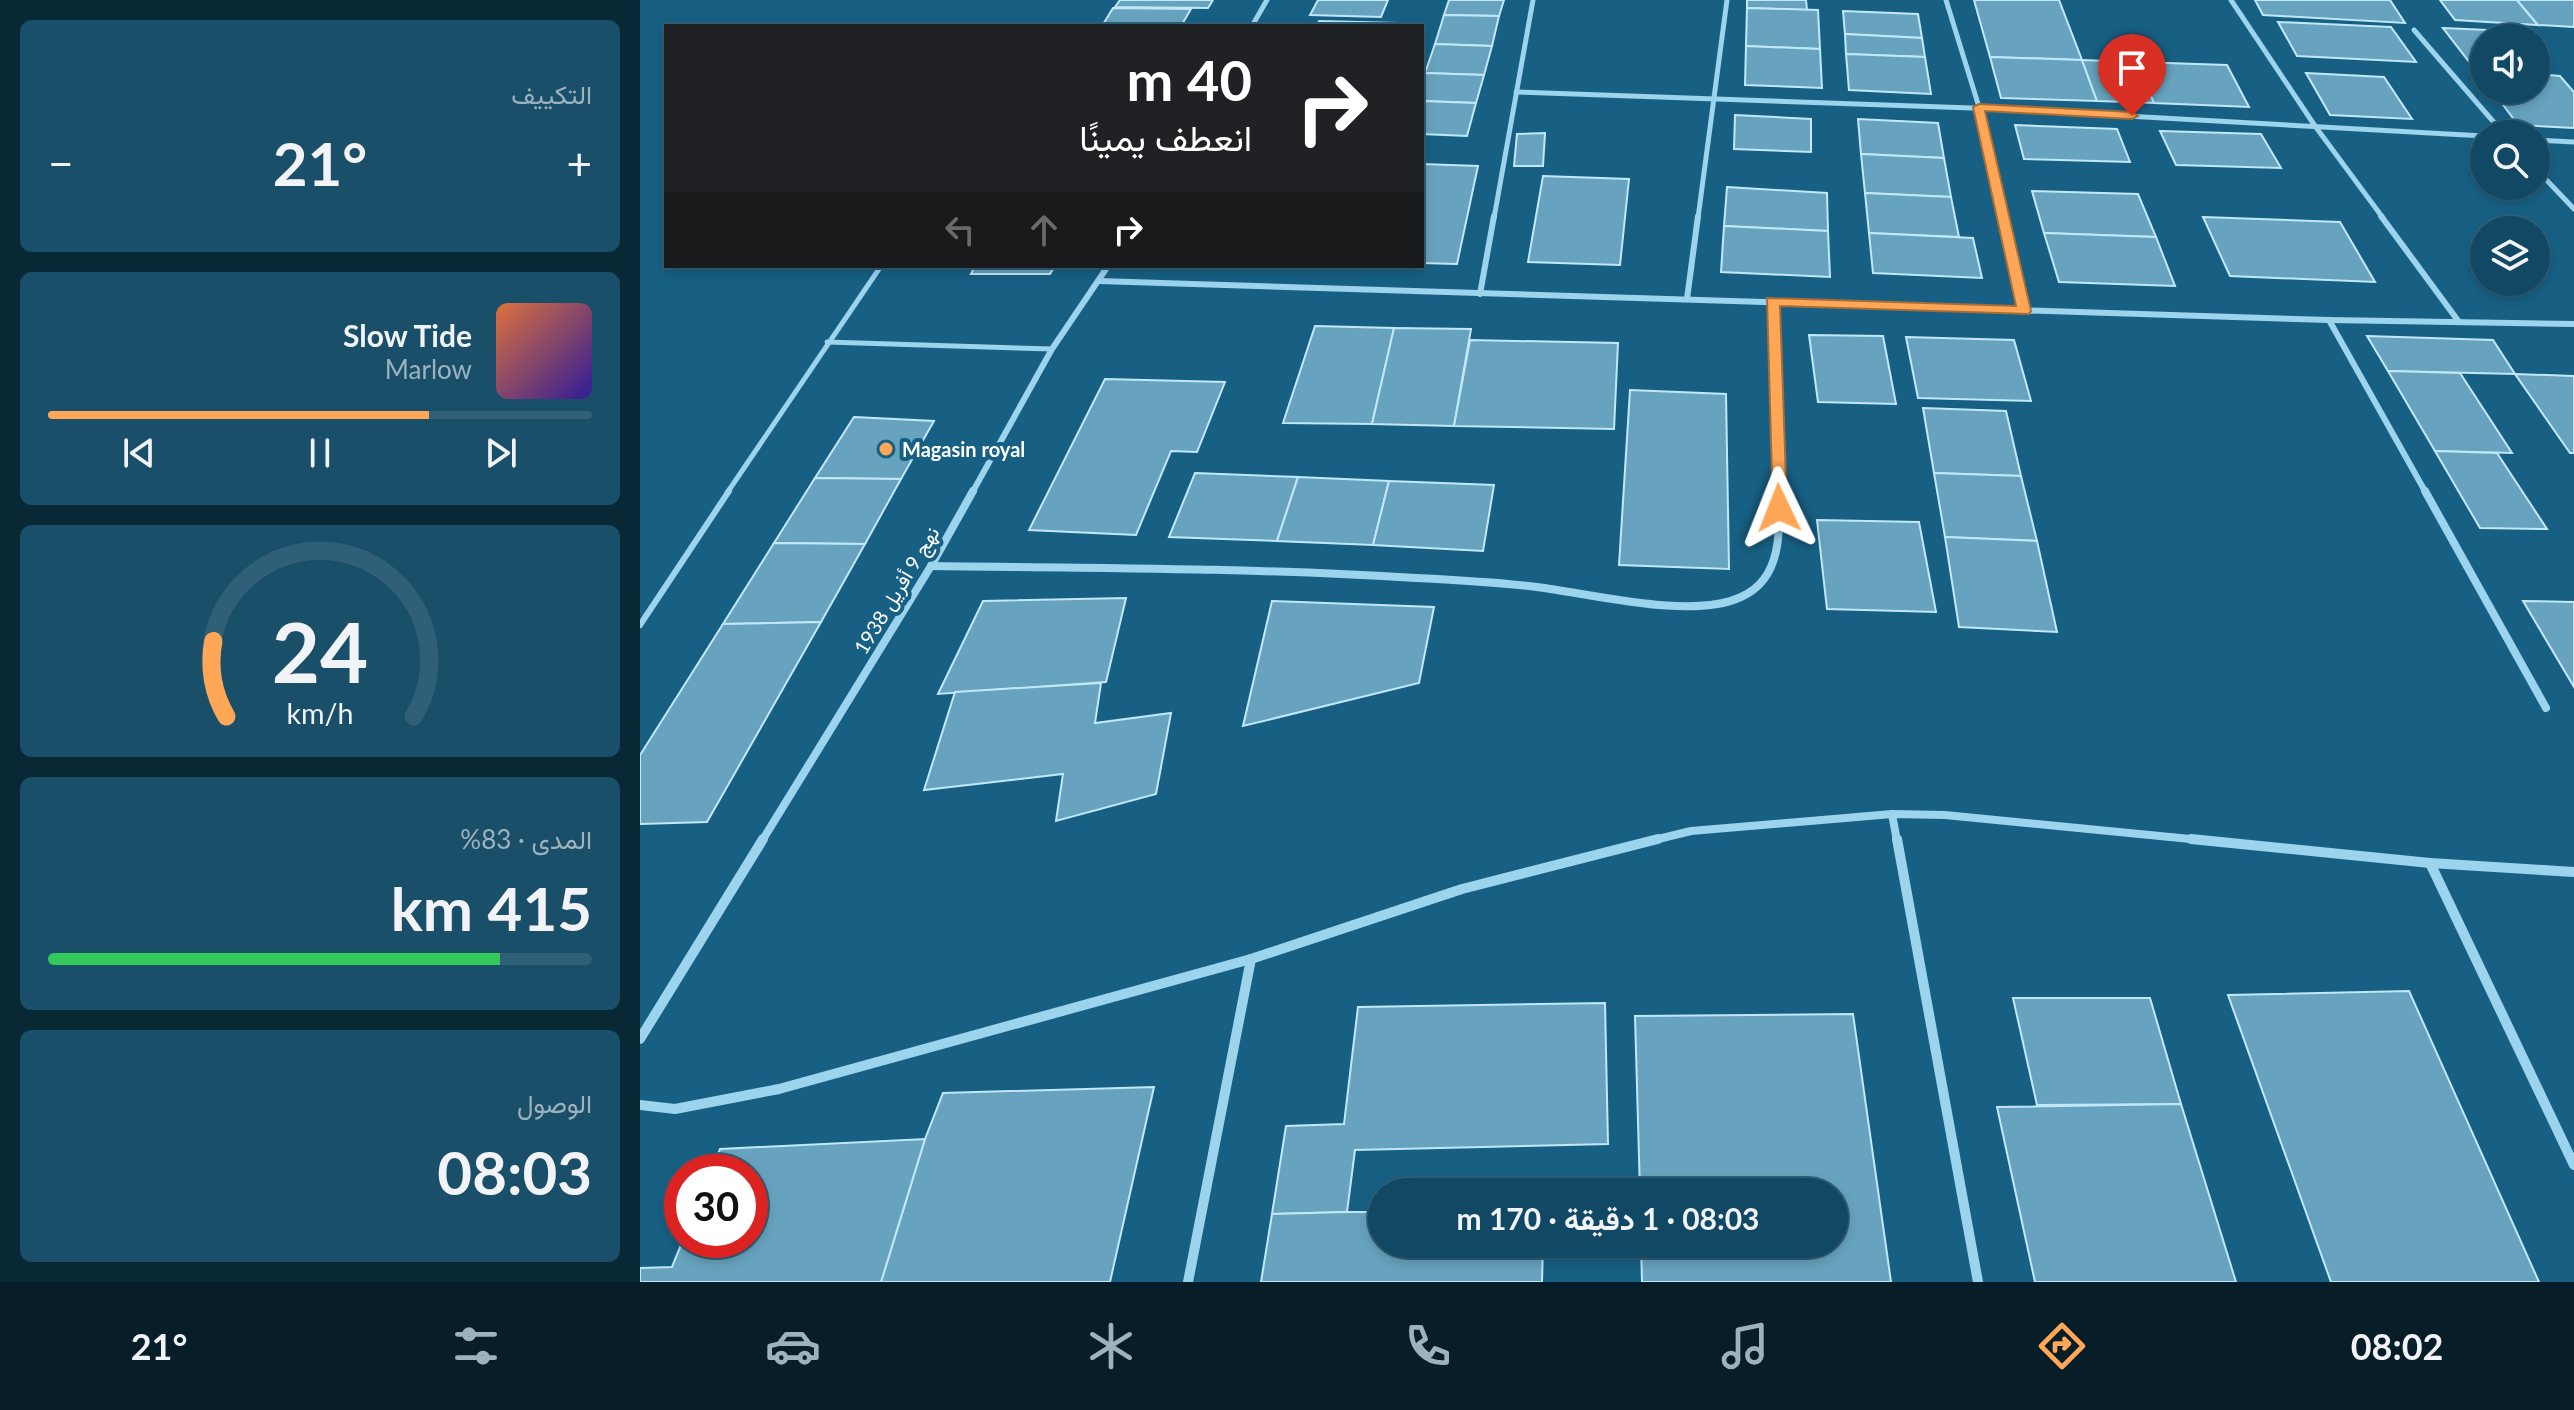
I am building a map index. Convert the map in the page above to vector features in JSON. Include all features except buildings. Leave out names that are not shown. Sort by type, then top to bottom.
[{"type":"street","points":[[1253,24],[1267,0]]},
{"type":"street","points":[[1480,294],[1533,0]]},
{"type":"street","points":[[1687,299],[1727,0]]},
{"type":"street","points":[[1946,0],[1979,107],[2024,311]]},
{"type":"street","points":[[2231,0],[2315,126],[2459,322]]},
{"type":"street","points":[[2414,30],[2492,120]]},
{"type":"street","points":[[1516,92],[1715,95],[2470,135]]},
{"type":"street","points":[[2550,141],[2574,142]]},
{"type":"street","points":[[2550,184],[2574,209]]},
{"type":"street","name":"نهج 9 أفريل 1938","points":[[640,1039],[931,566],[1052,349],[1107,268]]},
{"type":"street","points":[[1099,281],[2329,320],[2574,324]]},
{"type":"street","points":[[931,566],[1253,569],[1486,582],[1692,608],[1734,601],[1757,590],[1766,580],[1780,535],[1772,301]]},
{"type":"street","points":[[2329,320],[2546,708]]},
{"type":"street","points":[[1892,814],[1978,1282]]},
{"type":"street","points":[[640,1105],[675,1109],[779,1089],[1251,959],[1462,889],[1691,831],[1892,814],[1961,816],[2430,863],[2574,872]]},
{"type":"street","points":[[2430,863],[2574,1165]]},
{"type":"street","points":[[1188,1282],[1251,959]]},
{"type":"lane","points":[[640,625],[827,342],[880,268]]},
{"type":"lane","points":[[827,342],[1052,349]]},
{"type":"place","name":"Magasin royal","points":[[886,449]]},
{"type":"route","points":[[1779,508],[1772,301],[2024,311],[1979,107],[2132,116]]}]
